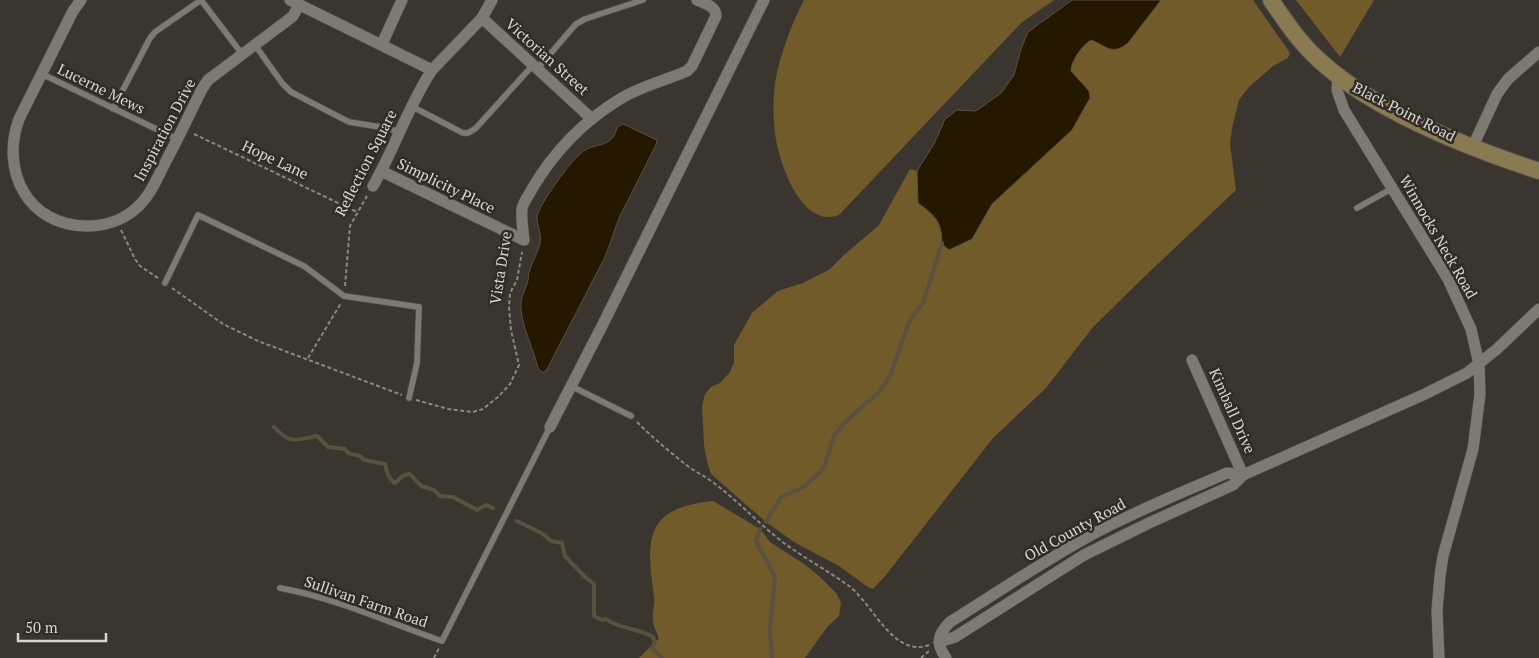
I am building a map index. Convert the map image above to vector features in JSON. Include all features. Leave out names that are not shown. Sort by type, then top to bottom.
[{"type":"main road","name":"Black Point Road","points":[[1271,0],[1306,47],[1338,76],[1354,87],[1393,110],[1473,146],[1539,171]]},
{"type":"street","points":[[382,44],[402,0]]},
{"type":"street","name":"Reflection Square","points":[[373,186],[382,171],[411,106],[432,70],[482,18],[492,0]]},
{"type":"street","name":"Vista Drive","points":[[524,240],[522,208],[536,182],[554,157],[592,119],[620,99],[648,85],[687,71],[692,66],[716,16],[713,8],[698,0]]},
{"type":"street","points":[[550,427],[764,0]]},
{"type":"street","name":"Inspiration Drive","points":[[75,2],[19,119],[13,139],[14,169],[22,190],[37,208],[51,218],[65,224],[92,226],[117,221],[134,210],[147,197],[208,80],[293,16],[294,3]]},
{"type":"street","points":[[294,3],[382,44],[432,70]]},
{"type":"street","name":"Victorian Street","points":[[482,18],[592,119]]},
{"type":"street","points":[[1473,146],[1497,94],[1508,79],[1539,52]]},
{"type":"street","name":"Winnocks Neck Road","points":[[1338,76],[1337,90],[1344,110],[1448,278],[1471,329],[1479,364],[1480,394],[1475,440],[1443,556],[1440,576],[1437,610],[1439,658]]},
{"type":"street","name":"Simplicity Place","points":[[382,171],[524,240]]},
{"type":"street","name":"Old County Road","points":[[941,652],[955,637],[1044,580],[1099,548],[1174,511],[1233,485],[1243,475],[1457,378],[1479,364],[1539,309]]},
{"type":"street","name":"Kimball Drive","points":[[1192,360],[1243,475]]},
{"type":"street","name":"Old County Road","points":[[941,652],[940,634],[950,622],[1094,533],[1227,473],[1243,475]]},
{"type":"lane","points":[[113,109],[150,38],[155,32],[201,0],[242,54]]},
{"type":"lane","points":[[411,106],[464,133],[472,132],[576,24],[585,19],[644,0]]},
{"type":"lane","points":[[255,45],[282,83],[291,92],[349,122],[387,128],[399,132]]},
{"type":"lane","name":"Lucerne Mews","points":[[42,74],[113,109],[180,134]]},
{"type":"lane","points":[[1357,208],[1393,188]]},
{"type":"lane","points":[[165,283],[198,215],[304,266],[344,296],[419,307],[417,363],[409,398]]},
{"type":"lane","points":[[571,386],[632,416]]},
{"type":"lane","name":"Sullivan Farm Road","points":[[280,588],[304,592],[342,604],[442,641],[550,427]]},
{"type":"lane","points":[[1168,498],[1174,511]]},
{"type":"lane","points":[[1036,568],[1044,580]]},
{"type":"path","name":"Hope Lane","points":[[180,134],[357,212]]},
{"type":"path","name":"Reflection Square","points":[[308,358],[344,296],[350,226],[373,186]]},
{"type":"path","name":"Vista Drive","points":[[117,221],[140,266],[224,324],[258,341],[308,358],[366,383],[409,398],[473,412],[483,409],[498,397],[510,384],[519,365],[511,330],[509,307],[510,293],[517,280],[524,240]]},
{"type":"path","points":[[632,416],[669,451],[690,468],[710,480],[780,540],[849,586],[862,597],[889,632],[899,641],[919,648],[941,652]]},
{"type":"shaded area","points":[[804,0],[1054,0],[1021,23],[839,215],[825,217],[813,212],[803,203],[794,190],[781,159],[774,127],[774,95],[777,72],[786,40]]},
{"type":"shaded area","points":[[1072,0],[1161,0],[1128,43],[1122,47],[1110,49],[1091,40],[1081,49],[1075,58],[1071,71],[1089,91],[1090,98],[1072,130],[992,204],[972,239],[949,250],[942,244],[941,230],[937,220],[918,203],[917,171],[934,144],[945,119],[957,110],[976,111],[1001,93],[1014,75],[1028,32]]},
{"type":"shaded area","points":[[1161,0],[1253,0],[1290,53],[1288,58],[1273,66],[1248,88],[1239,100],[1230,144],[1236,190],[1093,327],[1046,388],[993,438],[886,575],[873,589],[868,587],[839,566],[794,542],[766,522],[711,474],[704,445],[702,406],[705,394],[711,387],[720,383],[730,372],[734,363],[734,345],[752,313],[778,291],[803,283],[830,269],[879,225],[910,169],[917,171],[918,203],[933,216],[939,225],[942,244],[972,239],[992,204],[1072,130],[1090,98],[1089,91],[1071,71],[1075,58],[1081,50],[1091,40],[1110,49],[1122,47],[1128,43]]},
{"type":"shaded area","points":[[1296,0],[1374,0],[1340,57]]},
{"type":"shaded area","points":[[623,124],[657,140],[656,145],[619,218],[605,257],[547,369],[543,373],[538,368],[522,316],[521,306],[529,271],[540,244],[537,217],[555,184],[575,159],[585,150],[607,142],[615,134],[617,127]]},
{"type":"shaded area","points":[[713,501],[760,529],[770,542],[804,564],[836,593],[841,602],[839,616],[828,626],[805,658],[639,658],[659,638],[653,622],[654,600],[650,559],[651,543],[655,530],[662,519],[674,511],[690,505]]},
{"type":"waterway","points":[[766,522],[781,497],[802,488],[824,467],[834,436],[844,423],[882,389],[890,376],[909,322],[923,303],[942,243]]},
{"type":"waterway","points":[[274,427],[289,439],[298,440],[317,436],[328,447],[345,449],[348,453],[360,456],[364,460],[385,464],[388,475],[395,483],[404,475],[409,474],[421,486],[434,490],[440,496],[453,497],[477,510],[486,505],[493,508]]},
{"type":"waterway","points":[[517,521],[543,534],[551,541],[562,543],[565,556],[594,584],[594,616],[653,637],[655,643],[652,648],[662,658]]},
{"type":"waterway","points":[[760,529],[756,541],[775,577],[770,627],[772,658]]}]
